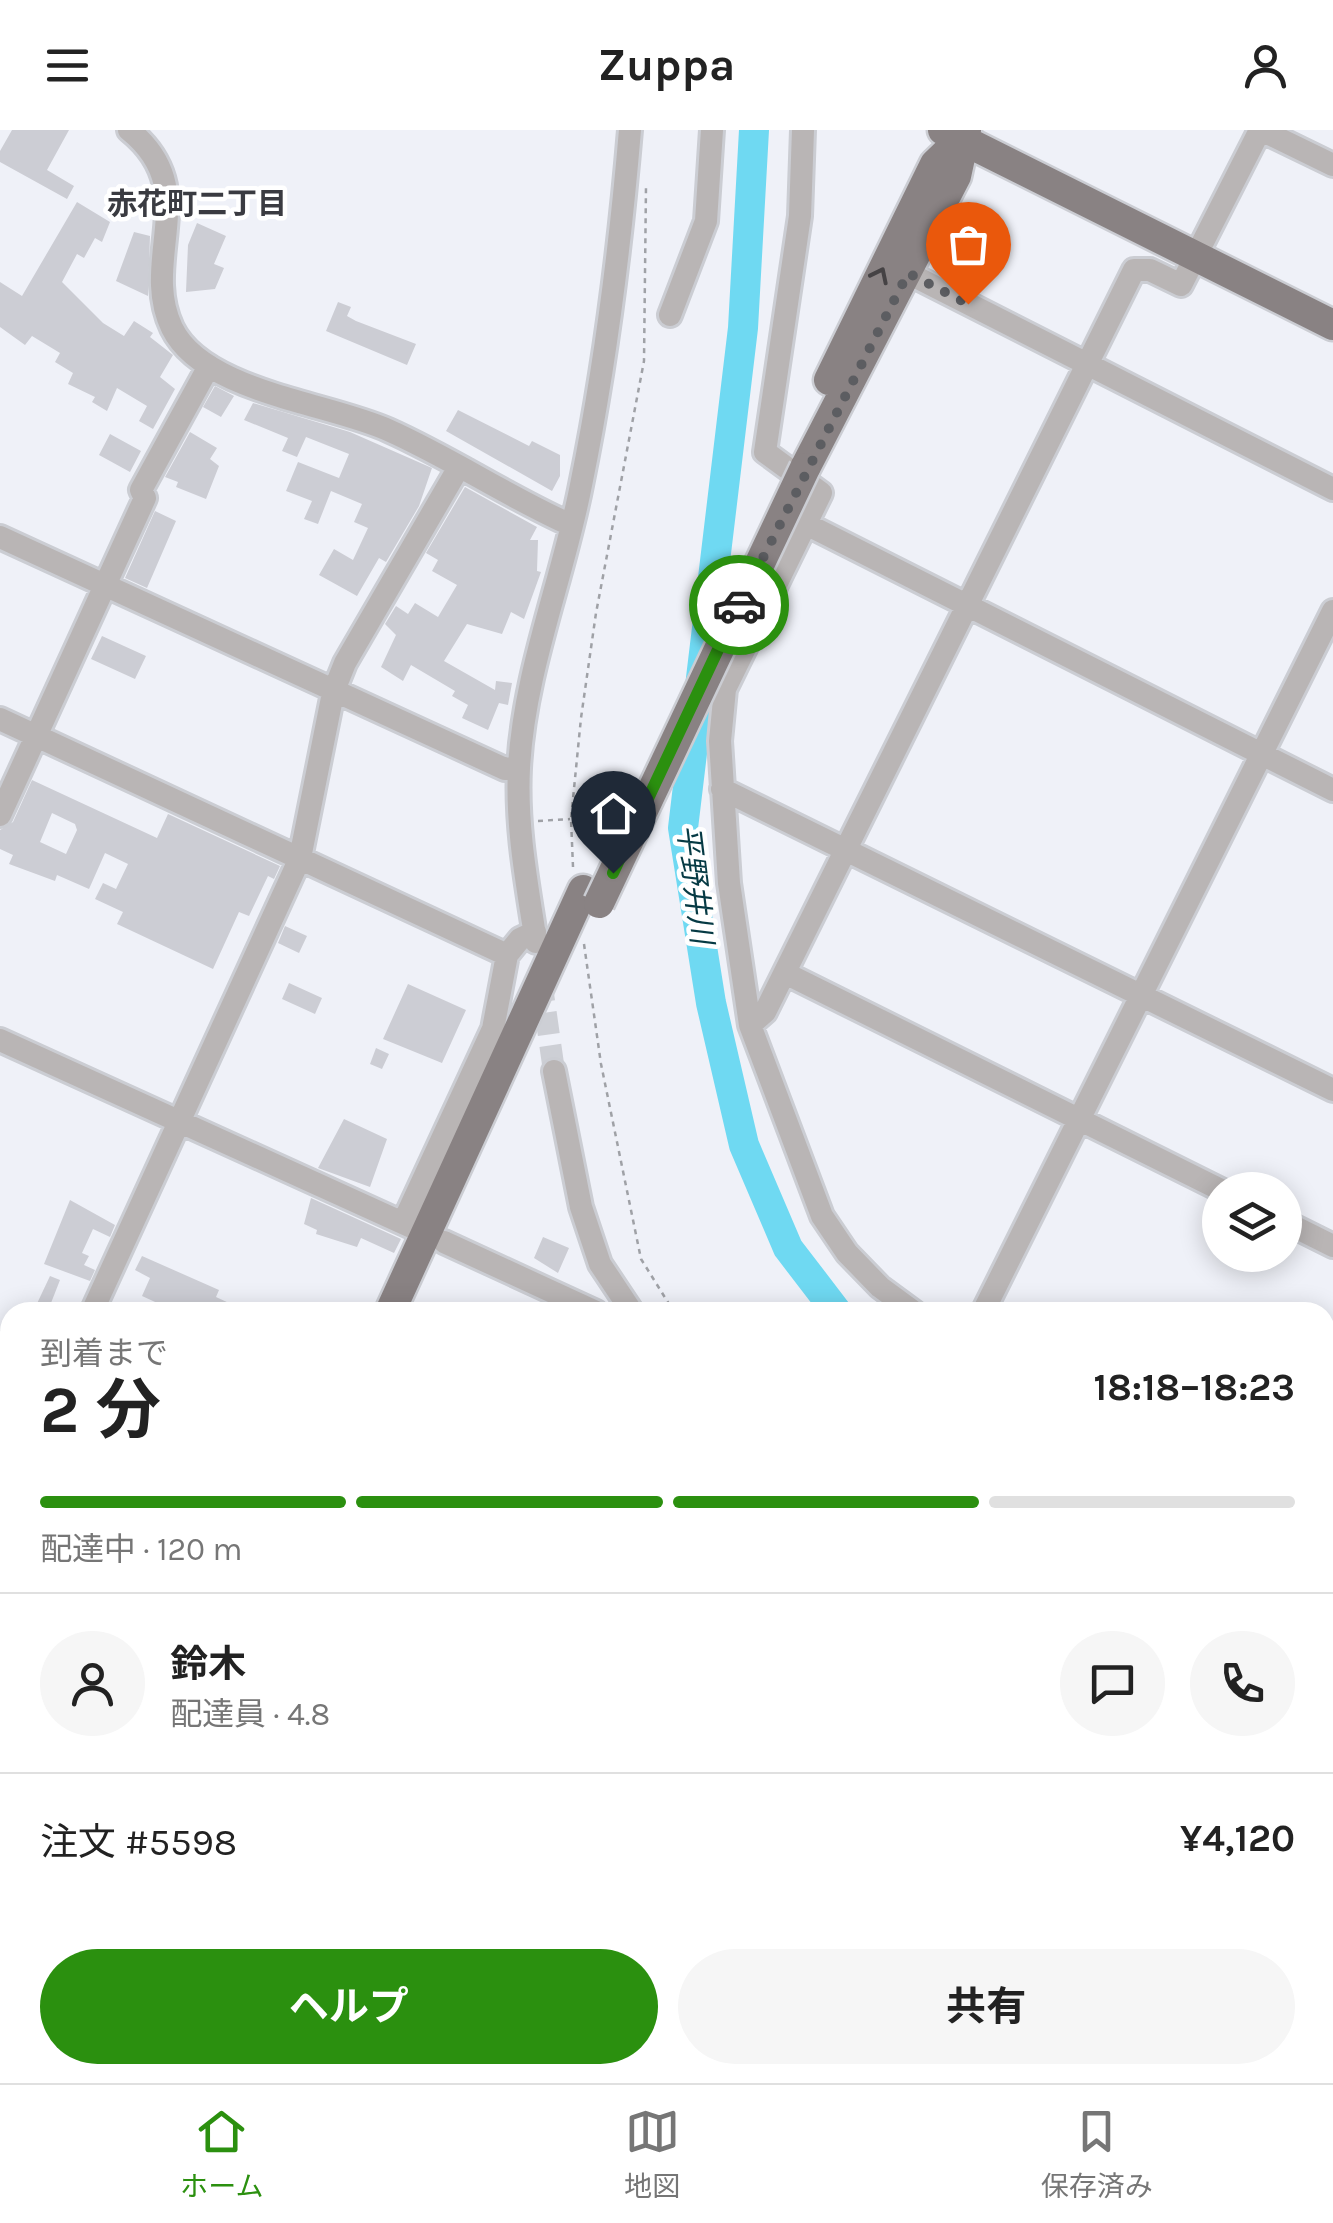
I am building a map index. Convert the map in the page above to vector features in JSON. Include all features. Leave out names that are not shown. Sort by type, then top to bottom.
[{"type":"main road","points":[[957,133],[1333,324]]},
{"type":"main road","points":[[798,463],[908,273],[956,176],[957,133]]},
{"type":"main road","points":[[394,1302],[584,898],[798,463],[935,164],[957,133]]},
{"type":"main road","points":[[414,1302],[424,1233]]},
{"type":"street","points":[[129,130],[148,144],[164,172],[169,202],[164,301],[172,329],[209,366],[259,388],[387,429],[570,525]]},
{"type":"street","points":[[424,1233],[493,1029],[507,956],[520,939],[535,937],[520,822],[519,767],[526,706],[570,525],[612,300],[630,130]]},
{"type":"street","points":[[670,315],[706,221],[712,130]]},
{"type":"street","points":[[804,130],[800,216],[764,452],[822,492],[725,689],[722,789],[728,883],[750,1025],[822,1216],[847,1253],[880,1288],[900,1302]]},
{"type":"street","points":[[750,1025],[765,1012],[1134,270],[1150,270],[1181,285],[1261,130],[1333,165]]},
{"type":"street","points":[[908,273],[1333,489]]},
{"type":"street","points":[[0,815],[144,498],[141,490],[157,453],[209,366]]},
{"type":"street","points":[[97,1302],[300,858],[333,693],[379,602],[459,468]]},
{"type":"street","points":[[808,525],[1333,790]]},
{"type":"street","points":[[0,537],[333,693],[505,768],[519,767]]},
{"type":"street","points":[[987,1302],[1333,612]]},
{"type":"street","points":[[0,719],[507,956]]},
{"type":"street","points":[[722,789],[1333,1090]]},
{"type":"street","points":[[784,973],[1202,1180]]},
{"type":"street","points":[[0,1040],[424,1233],[557,1302]]},
{"type":"street","points":[[554,1072],[581,1206],[600,1264],[625,1302]]},
{"type":"street","points":[[1302,1230],[1333,1246]]},
{"type":"path","points":[[646,187],[644,361],[596,613],[571,819],[584,898],[601,1064],[642,1258],[668,1302]]},
{"type":"path","points":[[520,822],[571,819]]},
{"type":"building","points":[[12,130],[69,130],[47,170],[74,186],[67,199],[0,162],[0,151]]},
{"type":"building","points":[[77,202],[110,222],[102,242],[95,238],[84,258],[77,254],[62,282],[103,323],[124,336],[134,321],[153,333],[150,337],[173,355],[160,377],[175,389],[153,429],[139,421],[147,406],[117,388],[107,411],[92,402],[95,397],[68,384],[73,373],[55,362],[60,353],[32,336],[25,345],[0,327],[0,282],[22,296]]},
{"type":"building","points":[[197,223],[226,236],[214,264],[224,268],[215,289],[186,292],[188,245]]},
{"type":"building","points":[[134,232],[150,236],[148,296],[116,281]]},
{"type":"building","points":[[338,302],[351,307],[347,316],[356,321],[416,344],[407,365],[326,331]]},
{"type":"building","points":[[215,386],[234,396],[221,417],[203,407]]},
{"type":"building","points":[[253,403],[350,432],[432,468],[419,506],[386,562],[379,558],[357,596],[319,575],[334,549],[353,560],[368,528],[354,522],[362,504],[331,491],[318,524],[304,519],[312,501],[286,491],[298,462],[339,478],[349,454],[306,437],[297,457],[282,451],[288,438],[244,420]]},
{"type":"building","points":[[458,410],[529,446],[532,441],[560,455],[560,476],[552,491],[446,431]]},
{"type":"building","points":[[190,432],[217,448],[210,459],[219,466],[206,499],[176,487],[178,482],[165,477]]},
{"type":"building","points":[[110,434],[141,451],[130,472],[99,455]]},
{"type":"building","points":[[465,487],[537,527],[530,540],[538,540],[537,571],[541,572],[524,619],[511,612],[502,634],[467,624],[444,661],[495,690],[496,681],[512,683],[508,705],[499,703],[488,730],[462,718],[468,705],[452,696],[455,691],[411,665],[403,681],[381,667],[396,635],[385,624],[396,606],[408,614],[415,603],[438,617],[457,585],[432,571],[438,560],[426,553]]},
{"type":"building","points":[[155,511],[176,521],[147,588],[125,578]]},
{"type":"building","points":[[102,636],[146,656],[135,679],[91,659]]},
{"type":"building","points":[[32,780],[157,838],[168,814],[280,866],[274,879],[268,876],[249,916],[239,912],[213,969],[117,924],[123,912],[95,899],[103,883],[116,889],[128,864],[105,853],[89,889],[57,875],[55,881],[9,864],[13,855],[0,849],[0,830],[13,822]],"holes":[[[52,813],[75,824],[77,830],[66,854],[40,842]]]},
{"type":"building","points":[[285,926],[307,936],[299,953],[278,943]]},
{"type":"building","points":[[289,983],[322,998],[315,1014],[282,999]]},
{"type":"building","points":[[408,984],[466,1010],[442,1063],[383,1039]]},
{"type":"building","points":[[376,1048],[389,1054],[382,1069],[370,1064]]},
{"type":"building","points":[[344,1119],[387,1139],[370,1187],[318,1168]]},
{"type":"building","points":[[311,1198],[401,1239],[394,1253],[361,1238],[357,1247],[316,1234],[317,1230],[304,1224]]},
{"type":"building","points":[[70,1200],[115,1225],[110,1237],[93,1229],[82,1253],[89,1256],[84,1265],[95,1270],[90,1281],[44,1264]]},
{"type":"building","points":[[543,1237],[569,1248],[558,1273],[534,1258]]},
{"type":"building","points":[[142,1256],[219,1290],[216,1297],[227,1302],[155,1302],[142,1296],[150,1278],[135,1270]]},
{"type":"building","points":[[50,1276],[60,1280],[51,1302],[38,1302]]},
{"type":"waterway","name":"平野井川","points":[[754,130],[743,328],[683,828],[711,1003],[744,1145],[788,1248],[829,1302]]},
{"type":"tunnel","points":[[541,980],[554,1071]]},
{"type":"way so far","points":[[739,605],[805,468],[908,273],[968,304]]},
{"type":"district","name":"赤花町二丁目","points":[[197,204]]},
{"type":"route","points":[[613,873],[739,605]]}]
